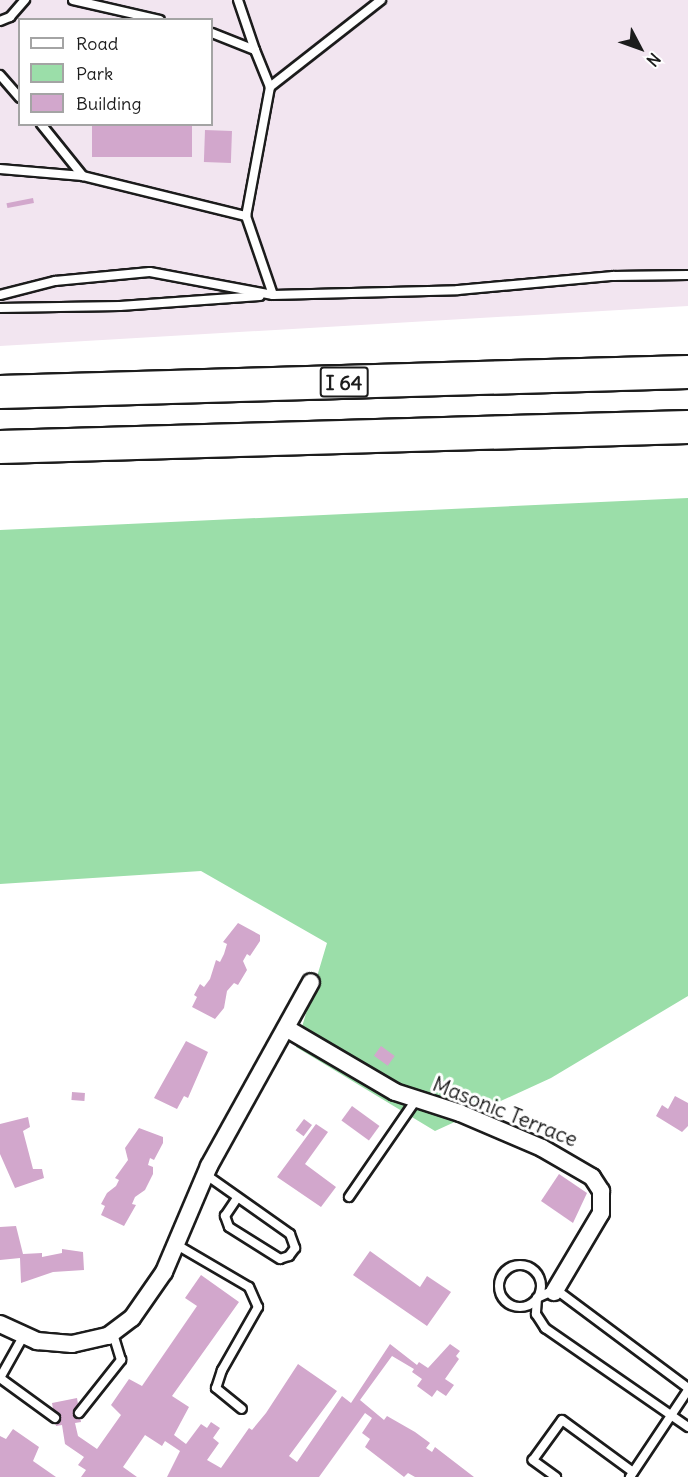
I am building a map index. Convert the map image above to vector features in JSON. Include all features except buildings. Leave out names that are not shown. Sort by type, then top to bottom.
[{"type":"highway","name":"I 64","points":[[0,392],[688,372]]},
{"type":"highway","points":[[0,447],[688,427]]},
{"type":"street","points":[[0,1324],[50,1344],[72,1344],[113,1333],[145,1302],[177,1245],[205,1174],[311,982]]},
{"type":"street","name":"Masonic Terrace","points":[[286,1028],[355,1070],[416,1100],[460,1113],[531,1144],[592,1177],[601,1191],[601,1213],[554,1292]]},
{"type":"lane","points":[[0,21],[10,17],[26,0]]},
{"type":"lane","points":[[74,0],[151,18]]},
{"type":"lane","points":[[238,0],[270,87],[246,216],[273,295]]},
{"type":"lane","points":[[270,87],[381,0]]},
{"type":"lane","points":[[213,33],[255,50]]},
{"type":"lane","points":[[0,75],[18,96]]},
{"type":"lane","points":[[43,126],[83,176]]},
{"type":"lane","points":[[0,169],[83,176],[246,216]]},
{"type":"lane","points":[[0,296],[55,280],[150,272],[273,295]]},
{"type":"lane","points":[[0,308],[120,306],[273,295],[446,290],[613,276],[688,275]]},
{"type":"lane","points":[[349,1197],[416,1100]]},
{"type":"lane","points":[[205,1174],[290,1233],[295,1248],[289,1256],[280,1259],[230,1227],[225,1216],[237,1198]]},
{"type":"lane","points":[[177,1245],[249,1287],[258,1307],[222,1370],[216,1388],[242,1408]]},
{"type":"lane","points":[[556,1477],[533,1460],[562,1420],[631,1474],[672,1415],[688,1389],[571,1300],[554,1292],[537,1298],[520,1307],[508,1304],[499,1287],[503,1275],[520,1266],[532,1269],[541,1286],[537,1298],[537,1314],[545,1328],[672,1415],[688,1427]]},
{"type":"lane","points":[[79,1413],[121,1360],[113,1333]]},
{"type":"lane","points":[[24,1335],[0,1378],[55,1418]]},
{"type":"shaded area","points":[[0,0],[688,0],[688,306],[0,346]]},
{"type":"green space","points":[[688,498],[688,996],[551,1078],[435,1131],[296,1047],[327,943],[201,871],[0,884],[0,530]]}]
